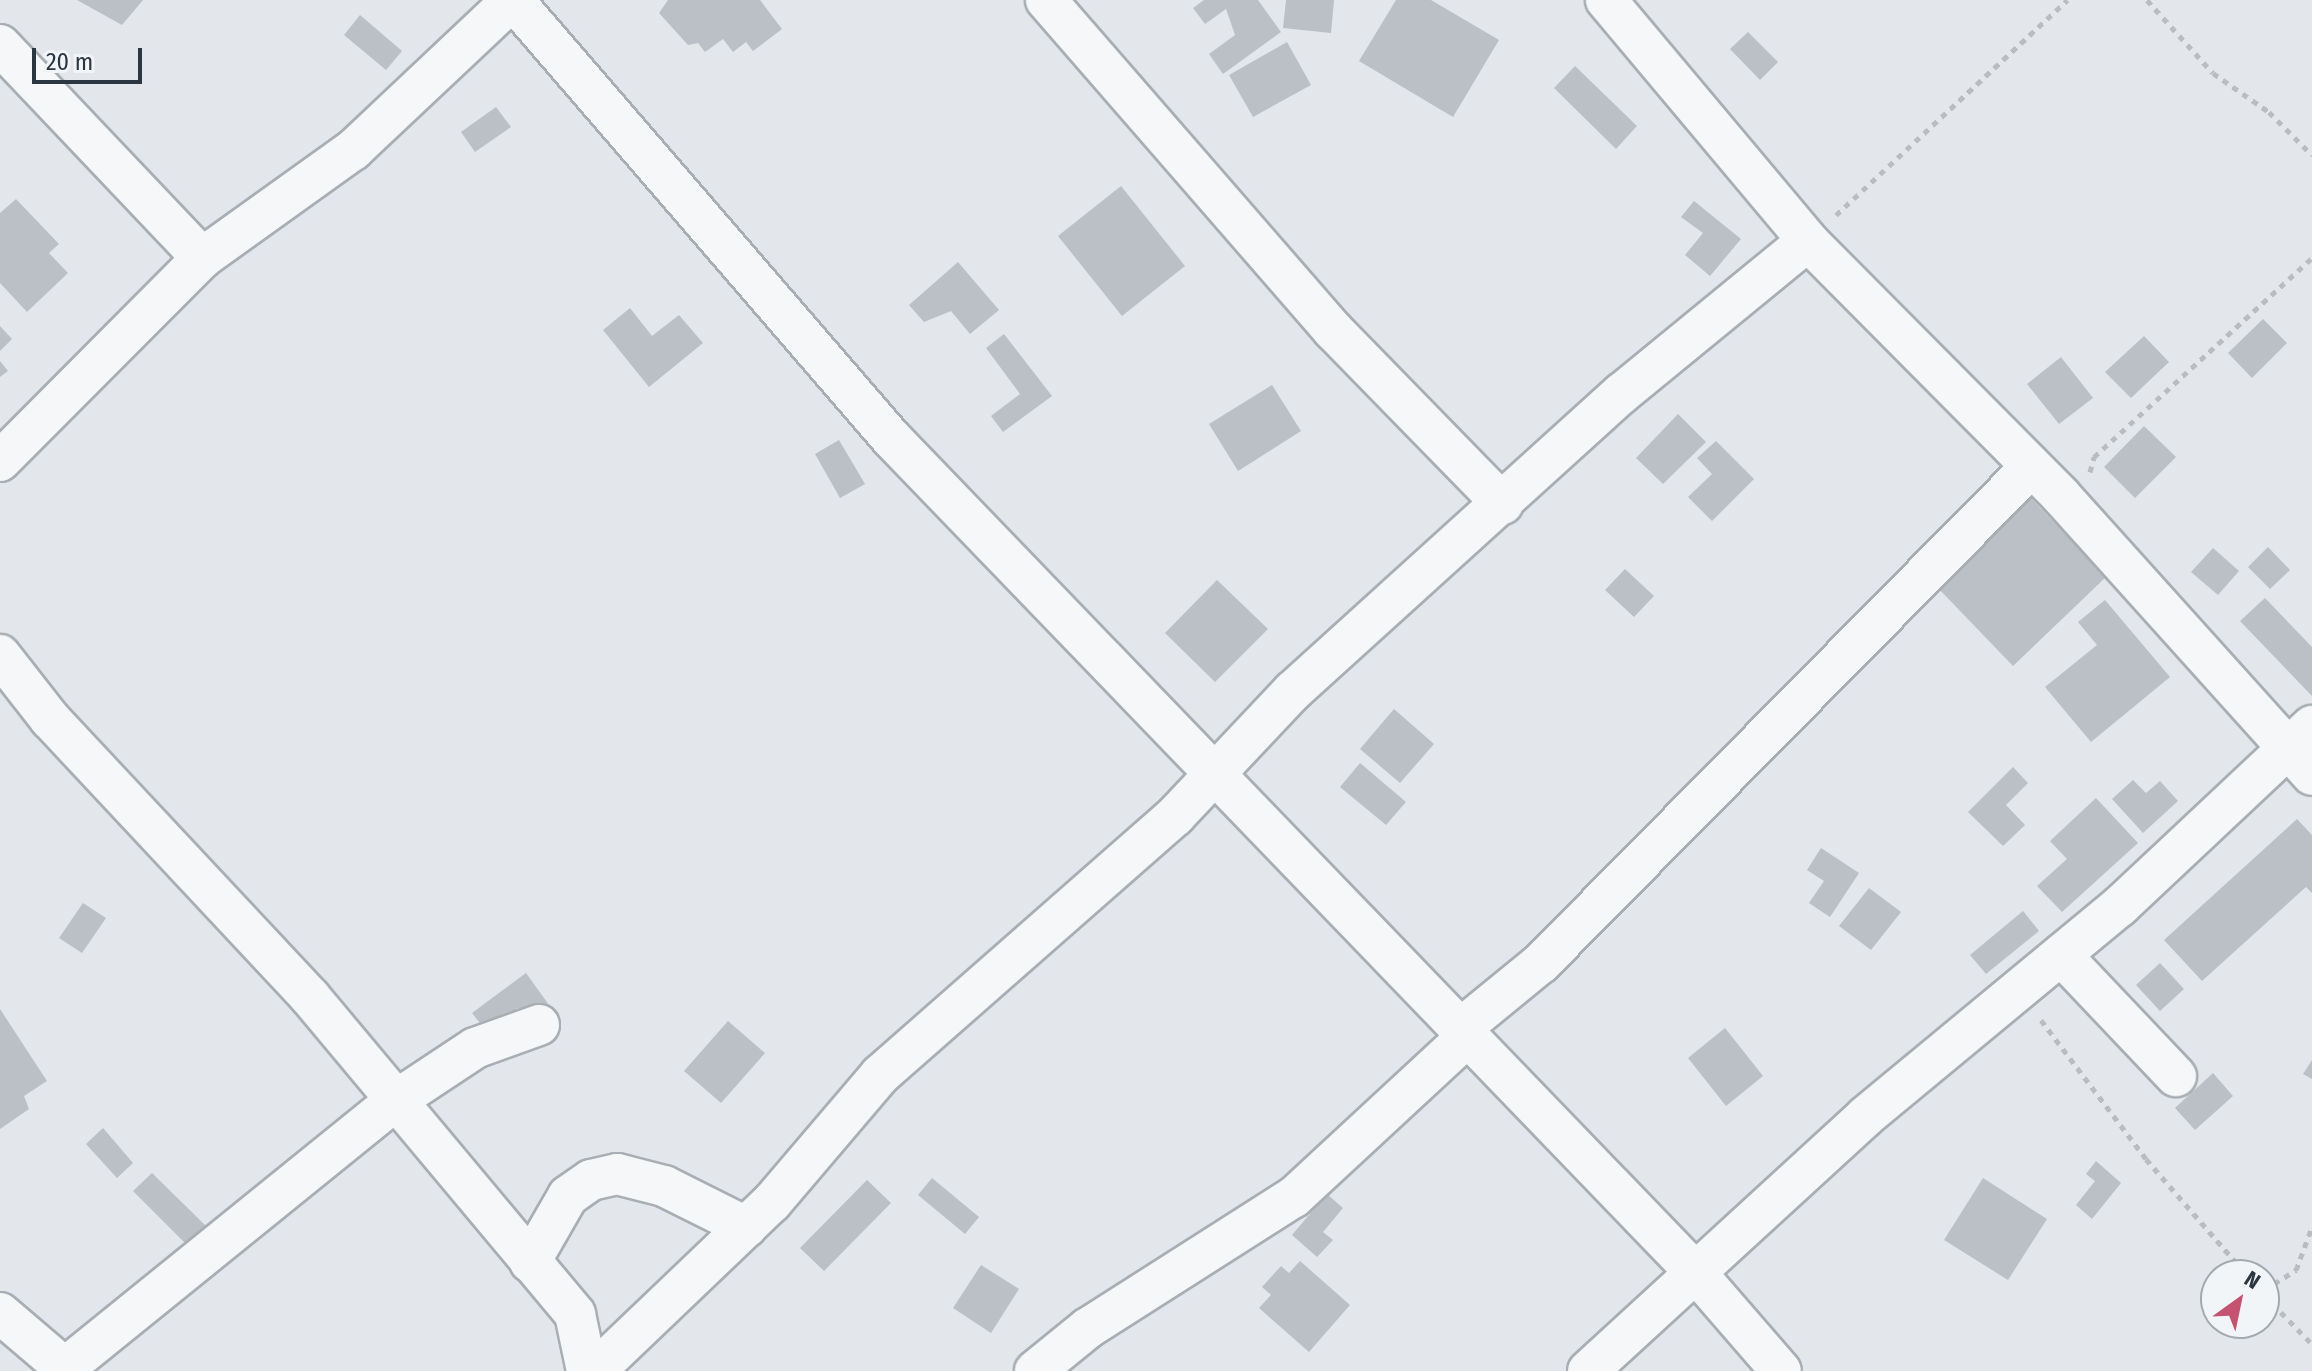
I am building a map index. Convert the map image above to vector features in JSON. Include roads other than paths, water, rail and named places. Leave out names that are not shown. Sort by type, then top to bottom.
[{"type":"street","points":[[0,461],[202,258],[353,150],[512,0],[891,438],[1462,1034],[1697,1274],[1781,1371]]},
{"type":"street","points":[[1046,0],[1333,330],[1503,504]]},
{"type":"street","points":[[1588,1371],[1866,1116],[2304,750],[1808,241],[1606,0]]},
{"type":"street","points":[[0,45],[202,258]]},
{"type":"street","points":[[0,655],[395,1101],[575,1314],[607,1367],[746,1227],[880,1075],[1214,774],[1293,691],[1622,393],[1808,241]]},
{"type":"street","points":[[1035,1371],[1088,1328],[1294,1197],[1462,1034],[1541,963],[2031,467]]},
{"type":"street","points":[[2061,955],[2176,1076]]},
{"type":"street","points":[[0,1313],[67,1370],[395,1101],[475,1048],[539,1025]]},
{"type":"street","points":[[530,1262],[568,1196],[591,1180],[617,1174],[664,1186],[746,1227]]}]
